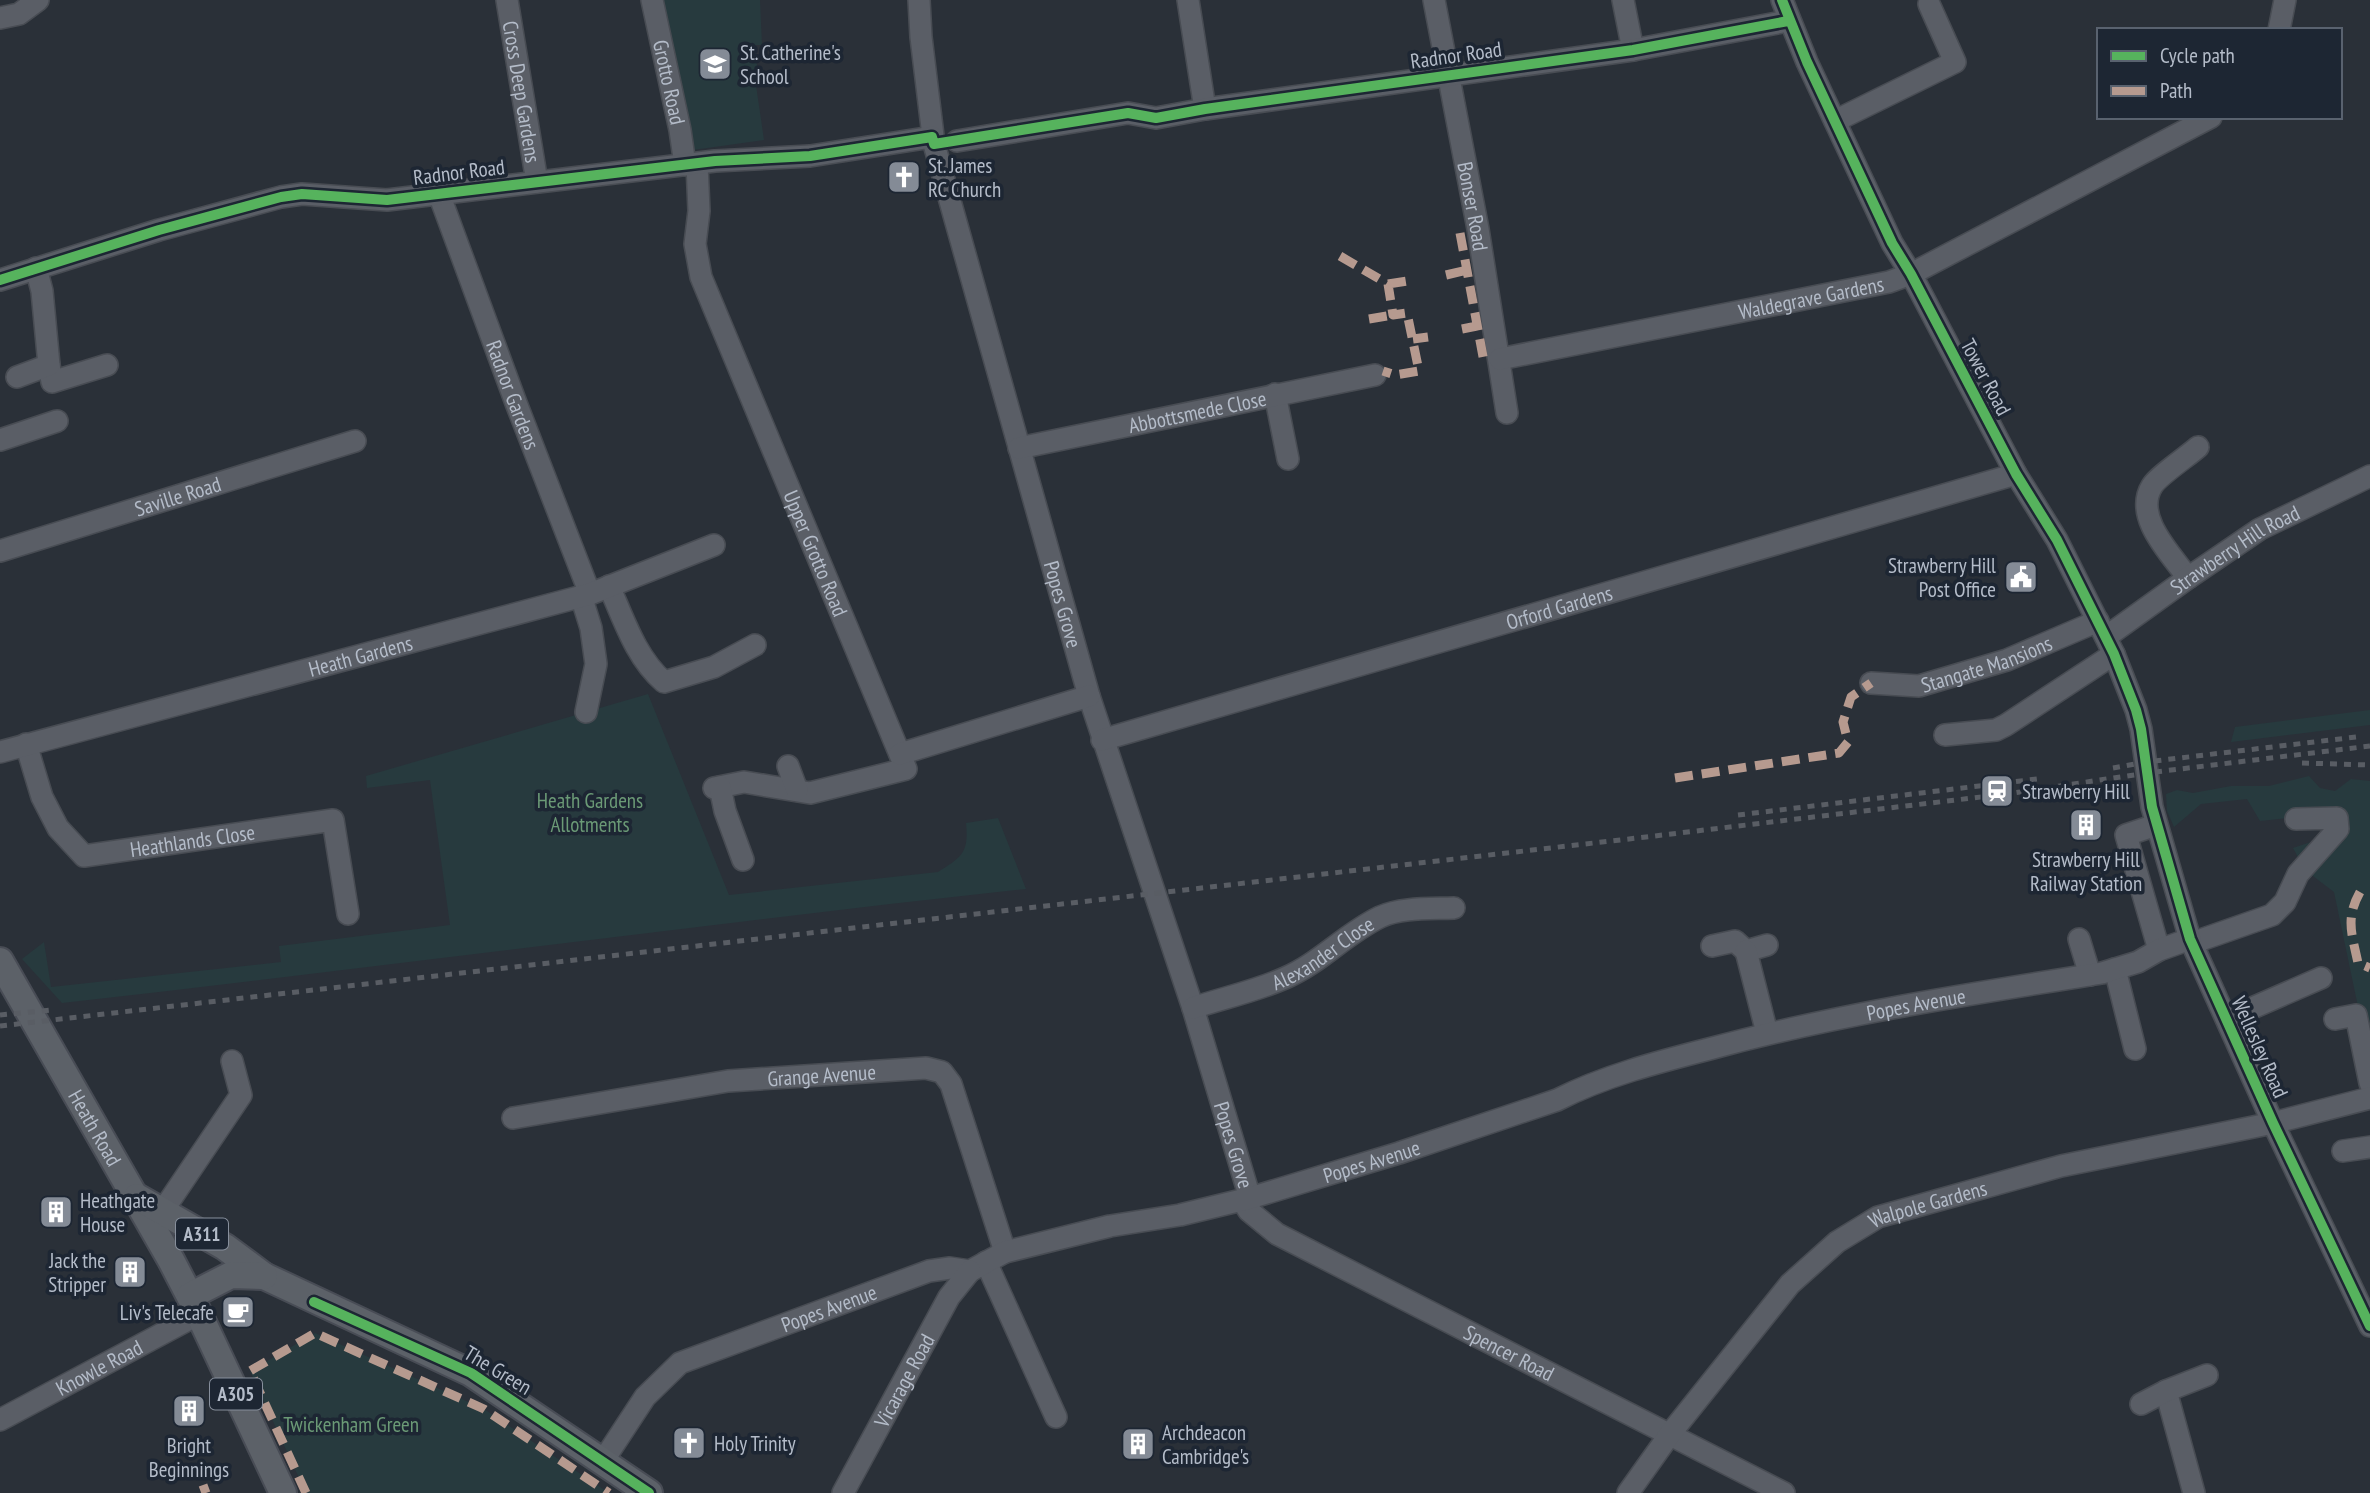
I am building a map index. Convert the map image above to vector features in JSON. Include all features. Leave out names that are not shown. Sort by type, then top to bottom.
[{"type":"main road","name":"Heath Road","points":[[0,961],[137,1198],[194,1305]]},
{"type":"main road","name":"The Green","points":[[137,1198],[225,1247],[264,1276],[471,1373],[649,1493]]},
{"type":"main road","name":"The Green","points":[[194,1305],[231,1275],[264,1276]]},
{"type":"main road","name":"A305","points":[[194,1305],[283,1493]]},
{"type":"street","points":[[0,18],[19,13],[38,0]]},
{"type":"street","name":"Cross Deep Gardens","points":[[507,0],[537,182]]},
{"type":"street","name":"Grotto Road","points":[[652,0],[680,130],[691,164]]},
{"type":"street","name":"Popes Grove","points":[[919,0],[932,137],[1088,696],[1192,1008],[1246,1199]]},
{"type":"street","points":[[1188,0],[1205,109]]},
{"type":"street","name":"Bonser Road","points":[[1434,0],[1450,75],[1507,413]]},
{"type":"street","points":[[1623,0],[1633,50]]},
{"type":"street","name":"Tower Road","points":[[1782,0],[1788,21],[1892,243],[2016,474],[2057,540],[2106,637],[2136,710],[2147,773]]},
{"type":"street","points":[[2279,28],[2285,0]]},
{"type":"street","points":[[1835,121],[1955,61],[1929,4]]},
{"type":"street","name":"Radnor Road","points":[[957,141],[1128,113],[1156,118],[1633,50],[1788,21]]},
{"type":"street","name":"Waldegrave Gardens","points":[[1500,359],[1889,282],[1911,274],[2207,119]]},
{"type":"street","name":"Radnor Road","points":[[0,280],[159,230],[281,197],[302,194],[387,200],[691,164],[810,156],[932,137]]},
{"type":"street","name":"Upper Grotto Road","points":[[691,164],[699,211],[695,244],[701,276],[900,754]]},
{"type":"street","name":"Radnor Gardens","points":[[439,194],[516,403],[593,592]]},
{"type":"street","points":[[36,268],[42,291],[52,382],[107,365]]},
{"type":"street","points":[[18,377],[49,365]]},
{"type":"street","name":"Abbottsmede Close","points":[[1019,448],[1375,375]]},
{"type":"street","points":[[1275,394],[1288,459]]},
{"type":"street","points":[[0,440],[57,421]]},
{"type":"street","name":"Saville Road","points":[[0,551],[355,441]]},
{"type":"street","points":[[2188,578],[2154,530],[2146,506],[2152,485],[2198,447]]},
{"type":"street","name":"Orford Gardens","points":[[1102,740],[2016,474]]},
{"type":"street","name":"Strawberry Hill Road","points":[[2106,637],[2260,529],[2370,476]]},
{"type":"street","name":"Heath Gardens","points":[[0,751],[593,592],[714,545]]},
{"type":"street","points":[[593,592],[652,672],[664,682],[714,667],[755,645]]},
{"type":"street","points":[[586,712],[596,664],[591,628],[593,592]]},
{"type":"street","points":[[1945,735],[1996,730],[2006,725],[2106,637]]},
{"type":"street","name":"Stangate Mansions","points":[[1871,683],[1919,686],[2007,660],[2106,637]]},
{"type":"street","points":[[743,860],[717,787],[744,782],[810,793],[906,769],[900,754],[1088,696]]},
{"type":"street","name":"Heathlands Close","points":[[26,744],[42,797],[58,828],[84,856],[333,820],[348,914]]},
{"type":"street","points":[[788,766],[797,790]]},
{"type":"street","name":"Wellesley Road","points":[[2147,773],[2156,825],[2191,941],[2273,1123],[2370,1326]]},
{"type":"street","name":"Popes Avenue","points":[[603,1461],[645,1397],[680,1363],[929,1271],[978,1266],[1005,1252],[1110,1226],[1180,1215],[1246,1199],[1426,1144],[1557,1100],[1582,1087],[1768,1033],[1867,1012],[2090,975],[2138,962],[2159,950],[2272,915],[2285,902],[2298,874],[2338,830],[2337,818],[2296,819]]},
{"type":"street","points":[[2156,825],[2126,835],[2159,950]]},
{"type":"street","name":"Alexander Close","points":[[1192,1008],[1283,979],[1308,966],[1382,916],[1398,912],[1454,908]]},
{"type":"street","points":[[2079,939],[2090,975]]},
{"type":"street","points":[[1712,946],[1735,941],[1746,951],[1768,1033]]},
{"type":"street","points":[[1746,951],[1767,945]]},
{"type":"street","points":[[2115,969],[2135,1049]]},
{"type":"street","points":[[2227,1019],[2321,978]]},
{"type":"street","points":[[2335,1019],[2356,1015],[2370,1083]]},
{"type":"street","points":[[162,1212],[241,1095],[232,1061]]},
{"type":"street","name":"Grange Avenue","points":[[513,1118],[728,1081],[926,1068],[942,1072],[951,1084],[1005,1252]]},
{"type":"street","name":"Walpole Gardens","points":[[1628,1493],[1670,1434],[1790,1284],[1837,1242],[1878,1217],[2061,1166],[2273,1123],[2370,1098]]},
{"type":"street","points":[[2343,1151],[2370,1147]]},
{"type":"street","name":"Spencer Road","points":[[1246,1199],[1249,1212],[1277,1234],[1784,1493]]},
{"type":"street","points":[[978,1266],[1056,1417]]},
{"type":"street","name":"Vicarage Road","points":[[843,1493],[949,1297],[978,1266]]},
{"type":"street","name":"Knowle Road","points":[[0,1420],[194,1305]]},
{"type":"street","points":[[2141,1404],[2207,1375]]},
{"type":"street","points":[[2166,1391],[2194,1493]]},
{"type":"green space","name":"St. Catherine's School","points":[[660,0],[760,0],[762,45],[755,45],[759,84],[756,85],[764,140],[693,150]]},
{"type":"green space","name":"Heath Gardens Allotments","points":[[648,694],[729,895],[938,872],[958,858],[965,848],[966,823],[998,818],[1026,889],[62,1003],[22,959],[44,942],[51,987],[281,962],[279,946],[450,925],[430,780],[367,788],[366,776]]},
{"type":"green space","points":[[2370,710],[2370,725],[2231,742],[2235,727]]},
{"type":"green space","points":[[2309,776],[2320,788],[2335,791],[2351,779],[2370,781],[2370,1064],[2334,892],[2305,870],[2293,848],[2320,839],[2344,812],[2260,821],[2247,799],[2201,804],[2174,827],[2167,811],[2166,794],[2177,790],[2193,793],[2231,786],[2269,786]]},
{"type":"green space","name":"Twickenham Green","points":[[315,1333],[484,1409],[609,1493],[306,1493],[250,1371]]},
{"type":"railway","points":[[2113,768],[2356,737]]},
{"type":"railway","points":[[0,1026],[1646,837],[2006,794],[2147,773],[2370,746]]},
{"type":"railway","points":[[2302,763],[2370,765]]},
{"type":"railway","points":[[1738,815],[2037,779]]},
{"type":"railway","points":[[0,1015],[52,1010]]},
{"type":"marked path","points":[[1460,233],[1484,362]]},
{"type":"marked path","points":[[1340,256],[1388,284],[1393,315],[1407,313],[1419,371],[1395,375],[1383,371]]},
{"type":"marked path","points":[[1446,275],[1467,270]]},
{"type":"marked path","points":[[1388,284],[1407,281]]},
{"type":"marked path","points":[[1369,319],[1393,315]]},
{"type":"marked path","points":[[1462,329],[1477,326]]},
{"type":"marked path","points":[[1413,339],[1428,337]]},
{"type":"marked path","points":[[1675,778],[1839,753],[1848,742],[1843,722],[1851,697],[1871,683]]},
{"type":"marked path","points":[[2360,892],[2351,919],[2352,935],[2358,963],[2370,968]]},
{"type":"marked path","points":[[306,1493],[250,1371],[315,1333],[484,1409],[609,1493]]},
{"type":"marked path","points":[[203,1485],[206,1493]]},
{"type":"cycle path","points":[[1782,0],[1807,62],[1892,243],[2016,474],[2057,540],[2114,654],[2136,710],[2152,807],[2190,939],[2273,1123],[2370,1326]]},
{"type":"cycle path","points":[[0,280],[159,230],[281,197],[302,194],[387,200],[715,161],[810,156],[932,137],[934,144],[1128,113],[1156,118],[1633,50],[1788,21]]},
{"type":"cycle path","points":[[314,1302],[471,1373],[649,1493]]},
{"type":"place","name":"St. Catherine's School","points":[[715,64]]},
{"type":"place","name":"St. James RC Church","points":[[904,177]]},
{"type":"place","name":"Strawberry Hill Post Office","points":[[2021,577]]},
{"type":"place","name":"Strawberry Hill","points":[[1997,791]]},
{"type":"place","name":"Strawberry Hill Railway Station","points":[[2086,825]]},
{"type":"place","name":"Heathgate House","points":[[56,1212]]},
{"type":"place","name":"Jack the Stripper","points":[[130,1272]]},
{"type":"place","name":"Liv's Telecafe","points":[[238,1312]]},
{"type":"place","name":"Bright Beginnings","points":[[189,1411]]},
{"type":"place","name":"Holy Trinity","points":[[689,1443]]},
{"type":"place","name":"Archdeacon Cambridge's","points":[[1138,1444]]}]
